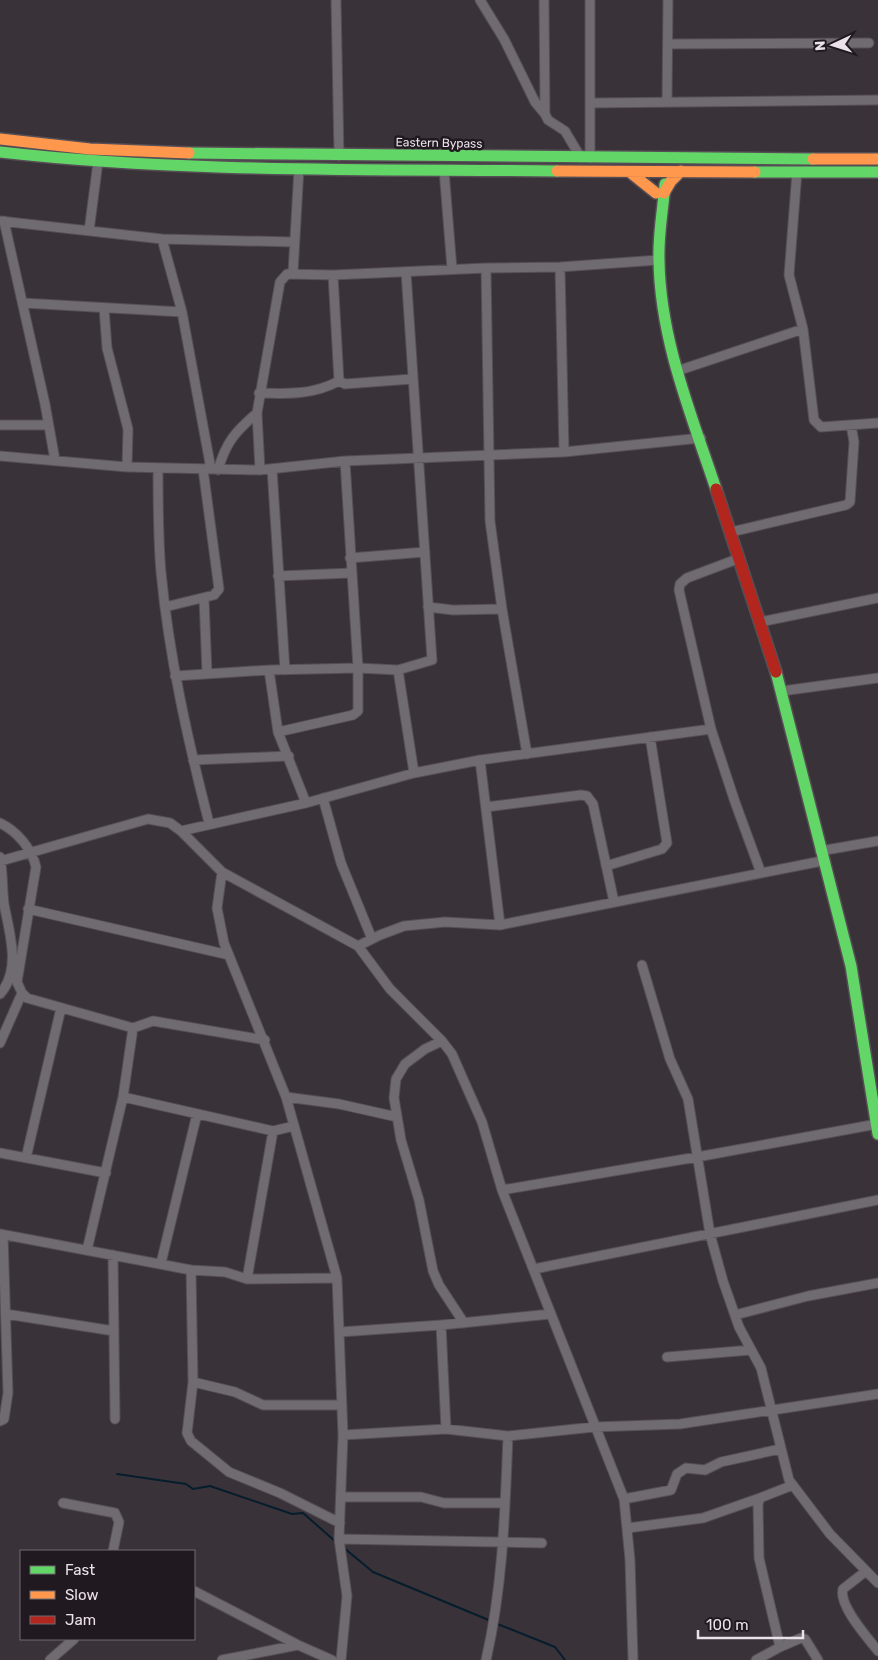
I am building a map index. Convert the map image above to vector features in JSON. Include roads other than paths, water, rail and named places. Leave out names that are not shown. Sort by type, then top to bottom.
[{"type":"main road","name":"Eastern Bypass","points":[[0,139],[113,150],[255,156],[586,158],[661,166],[878,159]]},
{"type":"main road","name":"Eastern Bypass","points":[[0,152],[98,162],[299,168],[630,172],[661,166],[681,171],[878,172]]},
{"type":"main road","points":[[661,166],[659,260],[664,319],[677,371],[701,438],[782,691],[821,856],[851,966],[877,1129]]},
{"type":"main road","points":[[660,193],[681,171]]},
{"type":"main road","points":[[630,172],[660,193]]},
{"type":"street","points":[[336,0],[339,156]]},
{"type":"street","points":[[480,0],[504,39],[535,102],[546,114]]},
{"type":"street","points":[[544,0],[546,114],[548,120],[565,131],[586,158]]},
{"type":"street","points":[[586,158],[590,103],[590,0]]},
{"type":"street","points":[[667,102],[668,0]]},
{"type":"street","points":[[668,44],[869,43]]},
{"type":"street","points":[[590,103],[878,100]]},
{"type":"street","points":[[89,231],[98,162]]},
{"type":"street","points":[[293,273],[299,168]]},
{"type":"street","points":[[444,170],[452,269]]},
{"type":"street","points":[[797,172],[789,275],[803,329],[814,420],[821,427],[878,423]]},
{"type":"street","points":[[55,460],[23,303],[2,221],[162,239],[294,242]]},
{"type":"street","points":[[162,239],[182,312],[211,469],[219,588],[217,593],[204,598],[164,607]]},
{"type":"street","points":[[260,470],[257,413],[259,393],[282,277],[293,273],[333,276],[452,269],[560,267],[659,260]]},
{"type":"street","points":[[560,267],[564,452]]},
{"type":"street","points":[[486,268],[490,521],[502,609],[527,754]]},
{"type":"street","points":[[175,676],[269,670],[358,668],[398,670],[432,660],[406,272]]},
{"type":"street","points":[[333,276],[339,381]]},
{"type":"street","points":[[23,303],[182,312]]},
{"type":"street","points":[[104,308],[107,348],[128,429],[126,467]]},
{"type":"street","points":[[677,371],[803,329]]},
{"type":"street","points":[[339,381],[345,384],[412,379]]},
{"type":"street","points":[[259,393],[301,395],[324,389],[339,381]]},
{"type":"street","points":[[211,469],[228,442],[257,413]]},
{"type":"street","points":[[0,425],[48,424]]},
{"type":"street","points":[[731,532],[846,505],[850,502],[854,449],[851,424]]},
{"type":"street","points":[[0,456],[126,467],[260,470],[418,456],[564,452],[701,438]]},
{"type":"street","points":[[278,732],[356,714],[358,706],[358,668],[345,461]]},
{"type":"street","points":[[158,468],[164,607],[175,676],[209,823]]},
{"type":"street","points":[[272,469],[285,670]]},
{"type":"street","points":[[350,558],[425,552]]},
{"type":"street","points":[[740,558],[687,578],[680,584],[679,590],[711,729],[761,873]]},
{"type":"street","points":[[278,576],[351,573]]},
{"type":"street","points":[[204,598],[207,673]]},
{"type":"street","points":[[760,622],[816,609],[878,598]]},
{"type":"street","points":[[428,607],[453,610],[502,609]]},
{"type":"street","points":[[269,670],[278,732],[306,803]]},
{"type":"street","points":[[398,670],[414,773]]},
{"type":"street","points":[[782,691],[878,678]]},
{"type":"street","points":[[181,831],[209,823],[306,803],[414,773],[480,760],[711,729]]},
{"type":"street","points":[[606,866],[662,849],[667,843],[650,738]]},
{"type":"street","points":[[193,760],[289,756]]},
{"type":"street","points":[[480,760],[500,925]]},
{"type":"street","points":[[486,807],[581,795],[587,796],[593,804],[614,902]]},
{"type":"street","points":[[323,798],[345,875],[372,939]]},
{"type":"street","points":[[0,994],[6,986],[13,952],[4,903],[0,859],[33,853],[148,819],[160,820],[181,831],[222,872],[358,946],[390,989],[442,1041],[452,1054],[482,1122],[502,1190],[624,1499],[628,1528],[633,1660]]},
{"type":"street","points":[[0,823],[8,827],[33,853],[36,867],[17,982],[22,993],[27,998],[133,1028],[153,1022],[265,1040]]},
{"type":"street","points":[[358,946],[404,926],[430,922],[500,925],[761,873],[878,841]]},
{"type":"street","points":[[222,872],[217,908],[229,956],[265,1040],[286,1097],[337,1278],[343,1435],[339,1543],[347,1596],[341,1660]]},
{"type":"street","points":[[28,909],[229,956]]},
{"type":"street","points":[[642,965],[670,1058],[688,1099],[710,1234],[735,1315],[761,1368],[789,1480],[830,1534],[878,1583]]},
{"type":"street","points":[[0,1043],[22,993]]},
{"type":"street","points":[[26,1158],[61,1008]]},
{"type":"street","points":[[86,1250],[123,1097],[133,1028]]},
{"type":"street","points":[[442,1041],[419,1053],[405,1064],[393,1088],[401,1140],[419,1200],[433,1271],[438,1285],[464,1323]]},
{"type":"street","points":[[123,1097],[273,1131],[294,1126]]},
{"type":"street","points":[[286,1097],[339,1104],[397,1117]]},
{"type":"street","points":[[161,1263],[197,1114]]},
{"type":"street","points":[[502,1190],[877,1129]]},
{"type":"street","points":[[247,1279],[273,1131]]},
{"type":"street","points":[[0,1153],[106,1173]]},
{"type":"street","points":[[534,1269],[878,1200]]},
{"type":"street","points":[[0,1422],[4,1419],[8,1394],[2,1235],[191,1270],[225,1272],[247,1279],[301,1280],[337,1278]]},
{"type":"street","points":[[113,1255],[114,1419]]},
{"type":"street","points":[[191,1270],[193,1382],[188,1433],[198,1449],[229,1472],[280,1492],[340,1523]]},
{"type":"street","points":[[735,1315],[808,1296],[878,1283]]},
{"type":"street","points":[[6,1314],[114,1331]]},
{"type":"street","points":[[340,1332],[441,1325],[551,1314]]},
{"type":"street","points":[[441,1325],[446,1429]]},
{"type":"street","points":[[667,1356],[751,1350]]},
{"type":"street","points":[[193,1382],[235,1392],[263,1405],[342,1405]]},
{"type":"street","points":[[343,1435],[446,1429],[508,1436],[594,1427],[680,1424],[772,1412],[878,1394]]},
{"type":"street","points":[[486,1660],[495,1619],[503,1542],[508,1436]]},
{"type":"street","points":[[624,1499],[671,1490],[678,1474],[686,1468],[706,1470],[721,1462],[780,1449]]},
{"type":"street","points":[[628,1528],[703,1518],[793,1485]]},
{"type":"street","points":[[341,1497],[421,1497],[444,1503],[505,1503]]},
{"type":"street","points":[[760,1498],[758,1504],[759,1558],[763,1583],[780,1647]]},
{"type":"street","points":[[63,1503],[115,1513],[119,1522],[113,1550]]},
{"type":"street","points":[[339,1543],[542,1543]]},
{"type":"street","points":[[866,1570],[843,1589],[842,1596],[854,1620],[878,1651]]},
{"type":"street","points":[[195,1592],[322,1658],[332,1660]]},
{"type":"street","points":[[756,1660],[801,1638],[805,1639],[818,1660]]},
{"type":"street","points":[[50,1660],[73,1640]]},
{"type":"street","points":[[222,1660],[268,1656],[298,1645]]},
{"type":"waterway","points":[[117,1474],[186,1484],[193,1489],[210,1486],[292,1514],[303,1513],[336,1542]]},
{"type":"waterway","points":[[344,1548],[373,1572],[491,1621]]},
{"type":"waterway","points":[[495,1623],[555,1647],[565,1660]]}]
